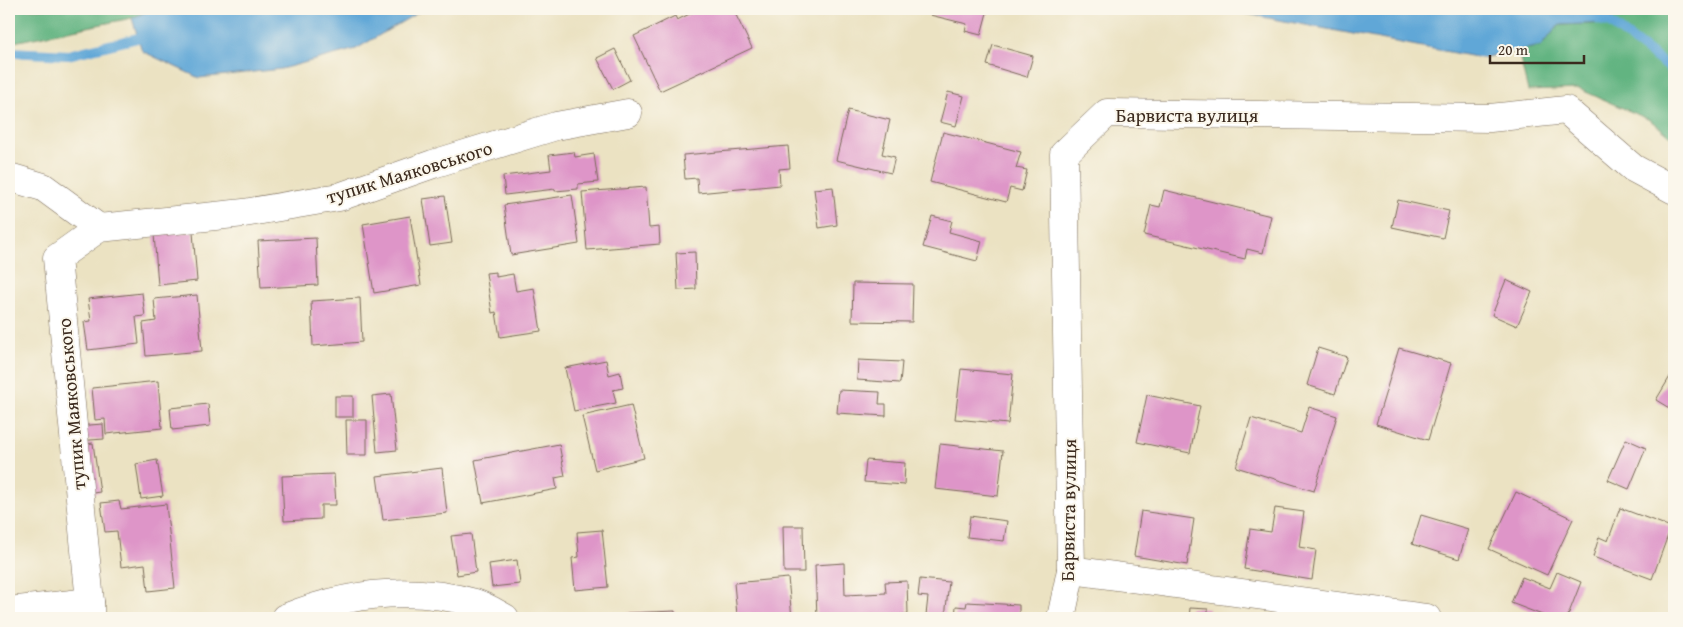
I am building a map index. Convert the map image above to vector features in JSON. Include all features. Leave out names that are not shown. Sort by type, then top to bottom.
[{"type":"street","name":"Барвиста вулиця","points":[[1061,618],[1071,570],[1064,154],[1107,114],[1490,118],[1566,110],[1633,168],[1674,190]]},
{"type":"street","name":"тупик Маяковського","points":[[9,611],[90,610],[57,258],[99,228],[244,213],[339,197],[433,164],[556,126],[628,113]]},
{"type":"street","points":[[9,177],[44,187],[99,228]]},
{"type":"street","points":[[1071,570],[1427,618]]},
{"type":"street","points":[[284,618],[310,608],[363,595],[418,592],[476,603],[505,618]]},
{"type":"green space","points":[[9,9],[153,9],[132,18],[9,43]]},
{"type":"green space","points":[[1615,9],[1674,9],[1674,139],[1650,120],[1579,89],[1528,91],[1518,50],[1541,46],[1559,25],[1610,23]]},
{"type":"water","points":[[153,9],[424,9],[356,49],[281,69],[199,78],[142,51],[132,18]]},
{"type":"water","points":[[1230,9],[1615,9],[1610,23],[1559,25],[1541,46],[1481,58],[1231,11]]},
{"type":"building","points":[[700,9],[733,9],[752,48],[660,91],[634,36],[675,16],[677,20]]},
{"type":"building","points":[[932,9],[988,9],[981,35],[965,31],[967,24],[930,15]]},
{"type":"building","points":[[993,45],[1033,56],[1027,77],[987,65]]},
{"type":"building","points":[[615,49],[630,80],[613,89],[597,58]]},
{"type":"building","points":[[948,92],[964,96],[956,126],[940,122]]},
{"type":"building","points":[[848,110],[890,120],[882,154],[895,157],[891,173],[836,160]]},
{"type":"building","points":[[943,132],[1021,152],[1016,168],[1027,170],[1022,191],[1010,188],[1006,202],[930,182]]},
{"type":"building","points":[[788,146],[790,168],[779,169],[780,185],[698,193],[697,178],[685,179],[683,155]]},
{"type":"building","points":[[574,152],[575,157],[594,154],[598,182],[578,184],[578,189],[555,191],[555,189],[505,195],[503,176],[551,170],[549,155]]},
{"type":"building","points":[[646,187],[649,228],[659,227],[660,244],[587,250],[582,192]]},
{"type":"building","points":[[833,187],[837,225],[819,228],[814,189]]},
{"type":"building","points":[[1164,190],[1271,216],[1263,253],[1247,249],[1245,259],[1144,235],[1151,205],[1160,207]]},
{"type":"building","points":[[572,195],[579,244],[511,255],[504,205]]},
{"type":"building","points":[[445,196],[452,243],[430,246],[423,199]]},
{"type":"building","points":[[1398,200],[1449,211],[1443,238],[1392,227]]},
{"type":"building","points":[[410,216],[421,285],[374,293],[363,224]]},
{"type":"building","points":[[932,216],[952,221],[949,232],[982,241],[977,261],[923,247]]},
{"type":"building","points":[[193,232],[197,281],[158,285],[154,234]]},
{"type":"building","points":[[316,238],[318,285],[261,288],[258,241]]},
{"type":"building","points":[[695,252],[696,289],[678,290],[676,253]]},
{"type":"building","points":[[496,272],[496,277],[513,274],[516,291],[534,288],[541,331],[500,337],[496,312],[492,313],[486,273]]},
{"type":"building","points":[[1506,280],[1532,292],[1517,326],[1492,315]]},
{"type":"building","points":[[853,283],[913,284],[912,322],[852,321]]},
{"type":"building","points":[[142,293],[145,316],[136,317],[139,344],[88,350],[84,322],[91,321],[88,299]]},
{"type":"building","points":[[197,295],[202,351],[146,356],[143,323],[156,321],[154,299]]},
{"type":"building","points":[[360,298],[362,342],[313,346],[311,301]]},
{"type":"building","points":[[1318,348],[1347,357],[1335,394],[1307,385]]},
{"type":"building","points":[[1399,348],[1451,363],[1428,440],[1376,424]]},
{"type":"building","points":[[606,360],[609,375],[620,372],[623,388],[613,390],[616,403],[574,411],[565,368]]},
{"type":"building","points":[[858,360],[902,362],[900,383],[857,380]]},
{"type":"building","points":[[961,369],[1013,374],[1008,424],[955,419]]},
{"type":"building","points":[[1674,370],[1674,411],[1656,400]]},
{"type":"building","points":[[158,381],[162,428],[106,434],[105,419],[95,420],[92,388]]},
{"type":"building","points":[[839,390],[880,392],[879,404],[886,404],[886,416],[837,413]]},
{"type":"building","points":[[391,394],[397,450],[377,452],[372,396]]},
{"type":"building","points":[[1147,395],[1200,406],[1190,453],[1137,442]]},
{"type":"building","points":[[335,396],[353,396],[353,417],[335,417]]},
{"type":"building","points":[[208,404],[210,426],[172,430],[170,408]]},
{"type":"building","points":[[631,405],[644,458],[595,470],[582,416]]},
{"type":"building","points":[[1309,407],[1337,416],[1314,491],[1236,467],[1251,418],[1301,433]]},
{"type":"building","points":[[346,420],[367,420],[367,455],[347,455]]},
{"type":"building","points":[[103,424],[104,439],[77,441],[76,426]]},
{"type":"building","points":[[1626,439],[1646,448],[1629,489],[1608,480]]},
{"type":"building","points":[[93,443],[100,492],[86,494],[79,445]]},
{"type":"building","points":[[559,444],[565,476],[555,478],[557,489],[483,503],[475,460]]},
{"type":"building","points":[[940,444],[1003,451],[998,496],[935,489]]},
{"type":"building","points":[[157,460],[163,496],[141,499],[136,464]]},
{"type":"building","points":[[866,460],[905,463],[904,485],[864,482]]},
{"type":"building","points":[[442,468],[447,513],[383,520],[377,476]]},
{"type":"building","points":[[334,474],[336,505],[321,505],[321,519],[284,521],[282,476]]},
{"type":"building","points":[[1516,492],[1573,519],[1547,575],[1489,549]]},
{"type":"building","points":[[119,501],[121,509],[166,504],[175,588],[148,591],[145,564],[121,567],[117,531],[105,532],[101,503]]},
{"type":"building","points":[[1275,508],[1304,512],[1299,547],[1316,550],[1312,580],[1244,569],[1250,529],[1271,532]]},
{"type":"building","points":[[1620,508],[1671,527],[1652,579],[1593,557],[1599,537],[1608,541]]},
{"type":"building","points":[[1141,511],[1194,519],[1187,565],[1134,556]]},
{"type":"building","points":[[1421,515],[1468,529],[1459,559],[1412,544]]},
{"type":"building","points":[[970,516],[1007,521],[1004,541],[967,537]]},
{"type":"building","points":[[783,526],[803,526],[804,572],[784,572]]},
{"type":"building","points":[[602,530],[608,587],[575,590],[572,558],[579,557],[577,532]]},
{"type":"building","points":[[471,534],[476,572],[457,575],[451,536]]},
{"type":"building","points":[[517,560],[520,584],[492,587],[489,564]]},
{"type":"building","points":[[844,563],[845,595],[886,593],[885,582],[907,581],[908,614],[878,616],[878,618],[817,617],[815,565]]},
{"type":"building","points":[[1557,572],[1581,582],[1567,618],[1550,618],[1511,603],[1522,577],[1550,588]]},
{"type":"building","points":[[788,578],[792,618],[750,618],[750,613],[737,615],[734,583]]},
{"type":"building","points":[[920,579],[949,582],[945,617],[926,615],[928,597],[918,596]]},
{"type":"building","points":[[967,602],[1019,605],[1019,618],[955,618],[956,606],[966,607]]},
{"type":"building","points":[[1190,608],[1208,609],[1208,618],[1189,618]]},
{"type":"building","points":[[675,611],[675,618],[627,618],[627,613]]},
{"type":"waterway","points":[[1599,20],[1610,23],[1674,71]]},
{"type":"waterway","points":[[9,52],[68,55],[150,35]]}]
